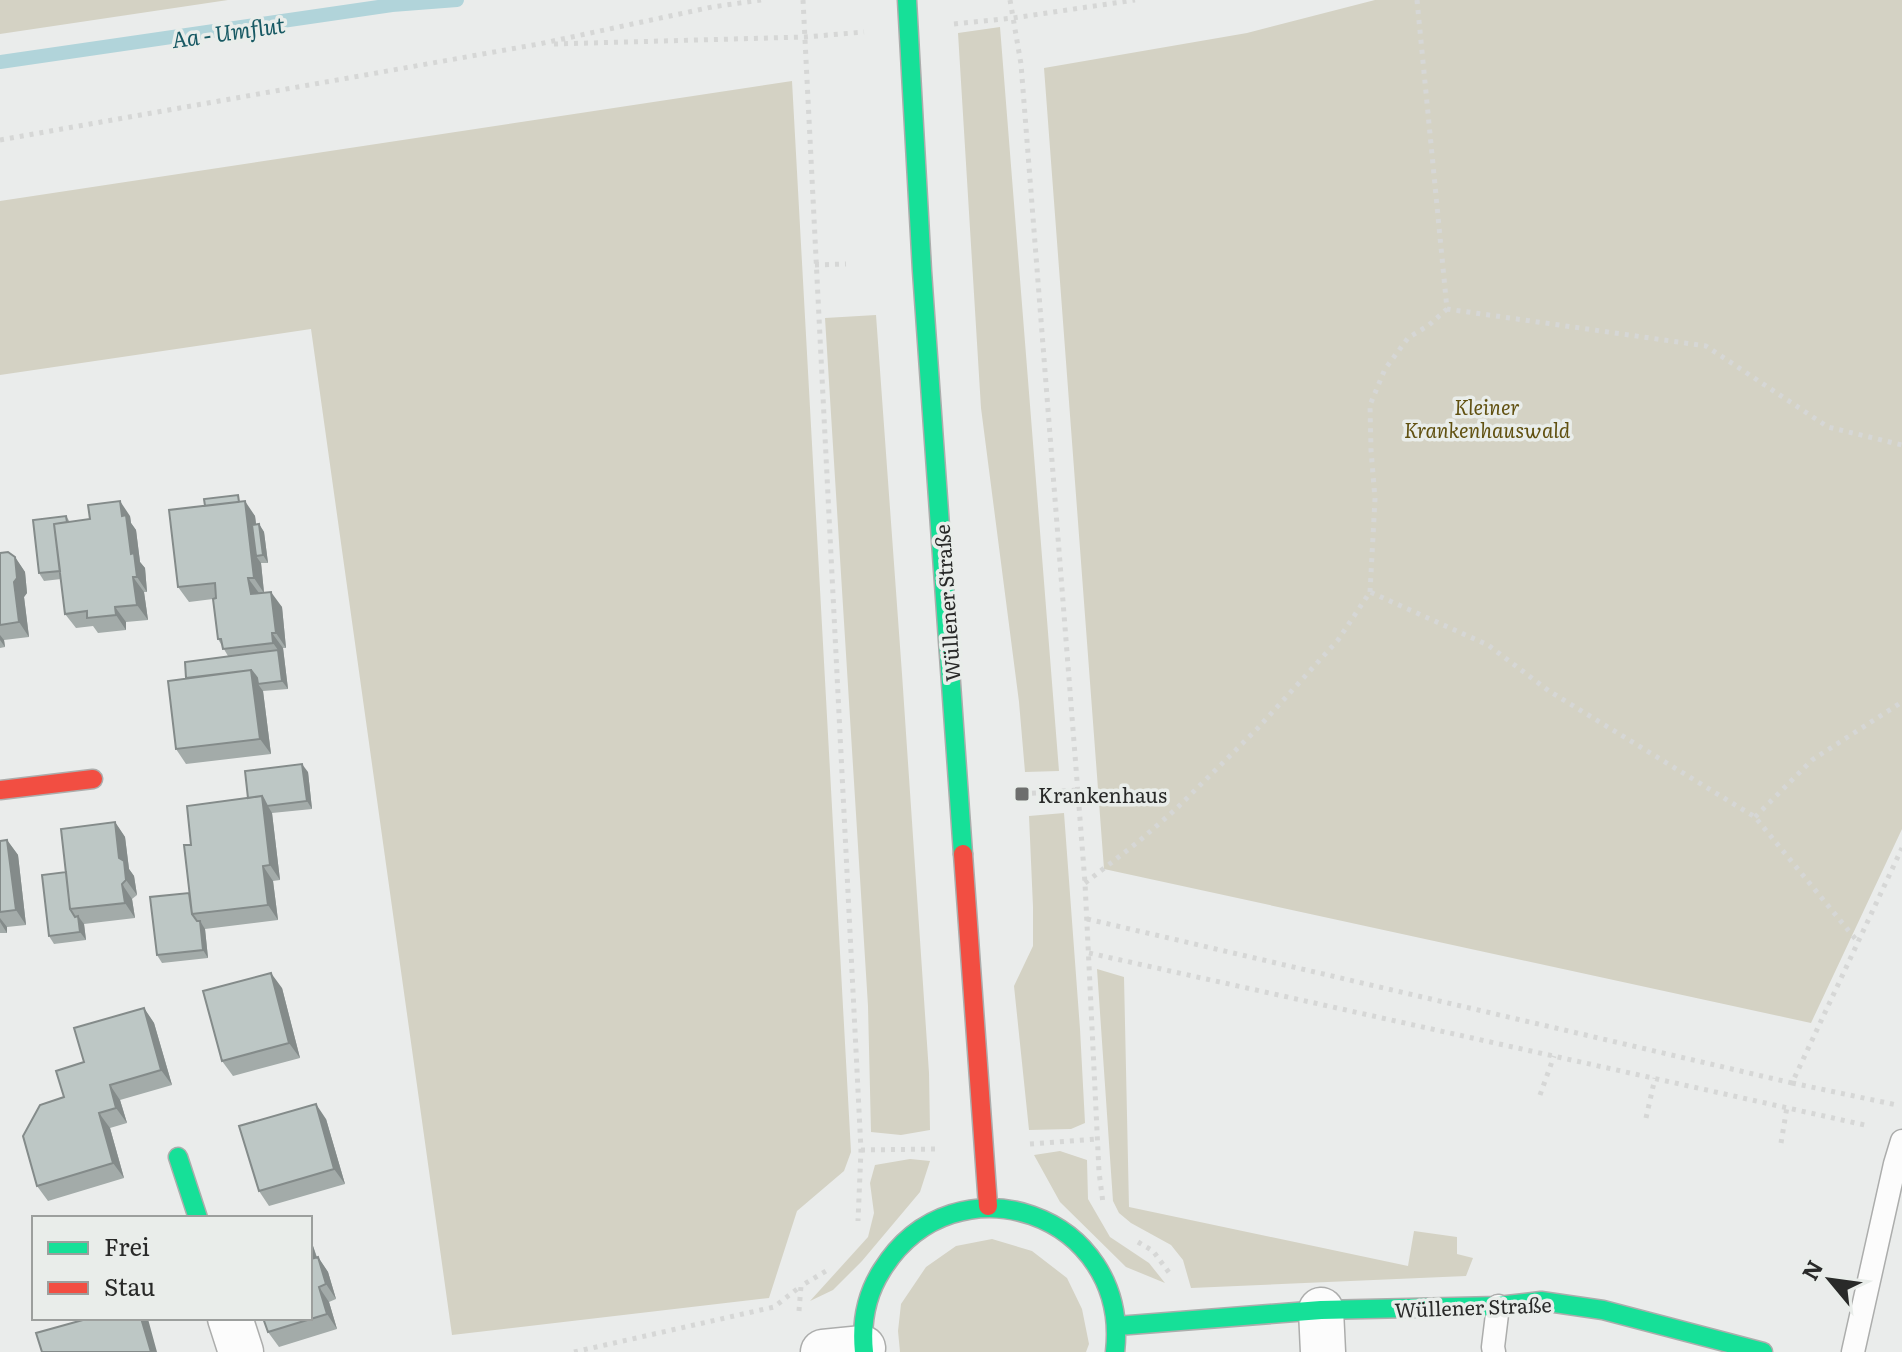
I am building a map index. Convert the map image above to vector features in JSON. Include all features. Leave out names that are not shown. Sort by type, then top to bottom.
[{"type":"main road","name":"Wüllener Straße","points":[[907,3],[923,286],[988,1206]]},
{"type":"main road","points":[[0,790],[93,779]]},
{"type":"main road","points":[[178,1157],[197,1216]]},
{"type":"main road","points":[[850,1351],[861,1338],[867,1298],[884,1262],[912,1232],[948,1213],[988,1206],[1026,1212],[1061,1228],[1090,1254],[1109,1288],[1117,1326],[1115,1352]]},
{"type":"main road","name":"Wüllener Straße","points":[[1117,1326],[1183,1321],[1322,1331],[1541,1301],[1603,1310],[1763,1352]]},
{"type":"street","points":[[231,1320],[241,1352]]},
{"type":"lane","points":[[1853,1352],[1902,1141]]},
{"type":"lane","points":[[1494,1352],[1498,1306]]},
{"type":"path","points":[[0,140],[539,44],[712,7],[761,0]]},
{"type":"path","points":[[803,0],[861,1150],[858,1230]]},
{"type":"path","points":[[1010,0],[1021,64],[1085,883],[1103,1205]]},
{"type":"path","points":[[539,44],[805,37],[1013,18],[1135,0]]},
{"type":"path","points":[[1417,0],[1447,309]]},
{"type":"path","points":[[815,265],[846,264]]},
{"type":"path","points":[[1085,883],[1157,825],[1248,739],[1338,640],[1370,592],[1375,499],[1370,405],[1385,369],[1408,338],[1447,309],[1706,346],[1828,427],[1902,445]]},
{"type":"path","points":[[1370,592],[1488,645],[1549,691],[1755,817],[1858,942]]},
{"type":"path","points":[[1755,817],[1812,760],[1902,702]]},
{"type":"path","points":[[1022,794],[1077,790]]},
{"type":"path","points":[[1792,1083],[1902,848]]},
{"type":"path","points":[[1087,919],[1902,1106]]},
{"type":"path","points":[[1089,953],[1873,1127]]},
{"type":"path","points":[[1540,1095],[1554,1056]]},
{"type":"path","points":[[1646,1118],[1655,1078]]},
{"type":"path","points":[[1781,1143],[1787,1107]]},
{"type":"path","points":[[1128,1235],[1153,1251],[1176,1280],[1183,1321]]},
{"type":"path","points":[[574,1352],[774,1307],[833,1267]]},
{"type":"path","points":[[799,1316],[801,1286]]},
{"type":"green space","points":[[0,0],[228,0],[0,34]]},
{"type":"green space","name":"Kleiner Krankenhauswald","points":[[1375,0],[1902,0],[1902,829],[1811,1023],[1104,869],[1044,68],[1247,33]]},
{"type":"green space","points":[[1000,27],[1059,771],[1025,772],[1019,702],[981,408],[958,33]]},
{"type":"green space","points":[[792,81],[851,1152],[844,1171],[797,1211],[769,1298],[452,1335],[311,329],[0,375],[0,201]]},
{"type":"green space","points":[[876,315],[929,1073],[930,1130],[901,1135],[871,1132],[868,1006],[825,318]]},
{"type":"green space","points":[[1064,813],[1085,1123],[1071,1129],[1029,1130],[1014,986],[1033,946],[1029,816]]},
{"type":"green space","points":[[1097,969],[1124,977],[1129,1207],[1408,1266],[1414,1231],[1457,1237],[1457,1254],[1473,1258],[1466,1276],[1191,1288],[1183,1260],[1171,1245],[1131,1223],[1119,1213],[1113,1201]]},
{"type":"green space","points":[[1060,1151],[1087,1160],[1088,1199],[1110,1237],[1149,1263],[1165,1283],[1126,1267],[1060,1202],[1034,1155]]},
{"type":"green space","points":[[910,1159],[930,1161],[920,1192],[862,1261],[833,1290],[810,1301],[868,1237],[874,1213],[870,1183],[875,1165]]},
{"type":"green space","points":[[992,1239],[1032,1251],[1067,1278],[1082,1309],[1089,1344],[1086,1352],[900,1352],[898,1331],[901,1304],[926,1267],[956,1246]]},
{"type":"building","points":[[238,495],[239,502],[205,506],[204,499]]},
{"type":"building","points":[[120,501],[122,516],[126,515],[131,554],[134,553],[137,605],[115,607],[116,615],[87,618],[87,611],[65,614],[54,524],[90,519],[88,505]]},
{"type":"building","points":[[245,501],[254,578],[248,578],[251,594],[271,592],[276,633],[272,633],[273,643],[223,649],[221,639],[218,639],[213,599],[216,598],[215,583],[178,587],[169,510]]},
{"type":"building","points":[[66,516],[67,522],[54,524],[60,571],[39,573],[33,520]]},
{"type":"building","points":[[259,524],[263,555],[256,556],[252,525]]},
{"type":"building","points":[[8,552],[15,557],[17,578],[14,582],[19,622],[0,625],[0,553]]},
{"type":"building","points":[[278,650],[282,681],[258,684],[251,670],[186,678],[185,662]]},
{"type":"building","points":[[251,670],[260,739],[176,749],[168,681]]},
{"type":"building","points":[[302,764],[307,801],[267,806],[262,796],[248,798],[245,771]]},
{"type":"building","points":[[262,796],[270,865],[263,866],[268,905],[192,914],[184,845],[191,845],[187,806]]},
{"type":"building","points":[[115,822],[119,858],[124,861],[126,880],[122,884],[125,903],[70,909],[61,829]]},
{"type":"building","points":[[7,840],[16,910],[0,912],[0,841]]},
{"type":"building","points":[[66,872],[70,909],[75,917],[78,916],[80,932],[49,936],[42,875]]},
{"type":"building","points":[[189,893],[192,914],[200,921],[203,950],[157,955],[150,897]]},
{"type":"building","points":[[271,973],[289,1043],[222,1061],[203,991]]},
{"type":"building","points":[[144,1008],[161,1070],[110,1085],[116,1108],[99,1113],[113,1163],[37,1186],[23,1136],[40,1105],[64,1097],[56,1071],[84,1062],[74,1028]]},
{"type":"building","points":[[316,1104],[334,1169],[259,1191],[239,1126]]},
{"type":"building","points":[[318,1257],[326,1284],[319,1287],[327,1314],[312,1319],[312,1259]]},
{"type":"building","points":[[83,1320],[142,1320],[151,1352],[42,1352],[36,1333]]},
{"type":"building","points":[[264,1320],[307,1320],[268,1332]]},
{"type":"waterway","name":"Aa - Umflut","points":[[0,62],[392,5],[457,0]]},
{"type":"traffic: fast","points":[[907,0],[922,271],[963,854]]},
{"type":"traffic: fast","points":[[178,1157],[197,1216]]},
{"type":"traffic: fast","points":[[864,1352],[863,1330],[868,1299],[882,1270],[914,1234],[951,1214],[992,1208],[1032,1215],[1068,1235],[1096,1265],[1113,1304],[1115,1352]]},
{"type":"traffic: fast","points":[[1117,1326],[1321,1310],[1498,1306],[1541,1301],[1603,1310],[1763,1352]]},
{"type":"traffic: jam","points":[[0,790],[93,779]]},
{"type":"traffic: jam","points":[[963,854],[988,1206]]},
{"type":"place","name":"Krankenhaus","points":[[1022,794]]}]
